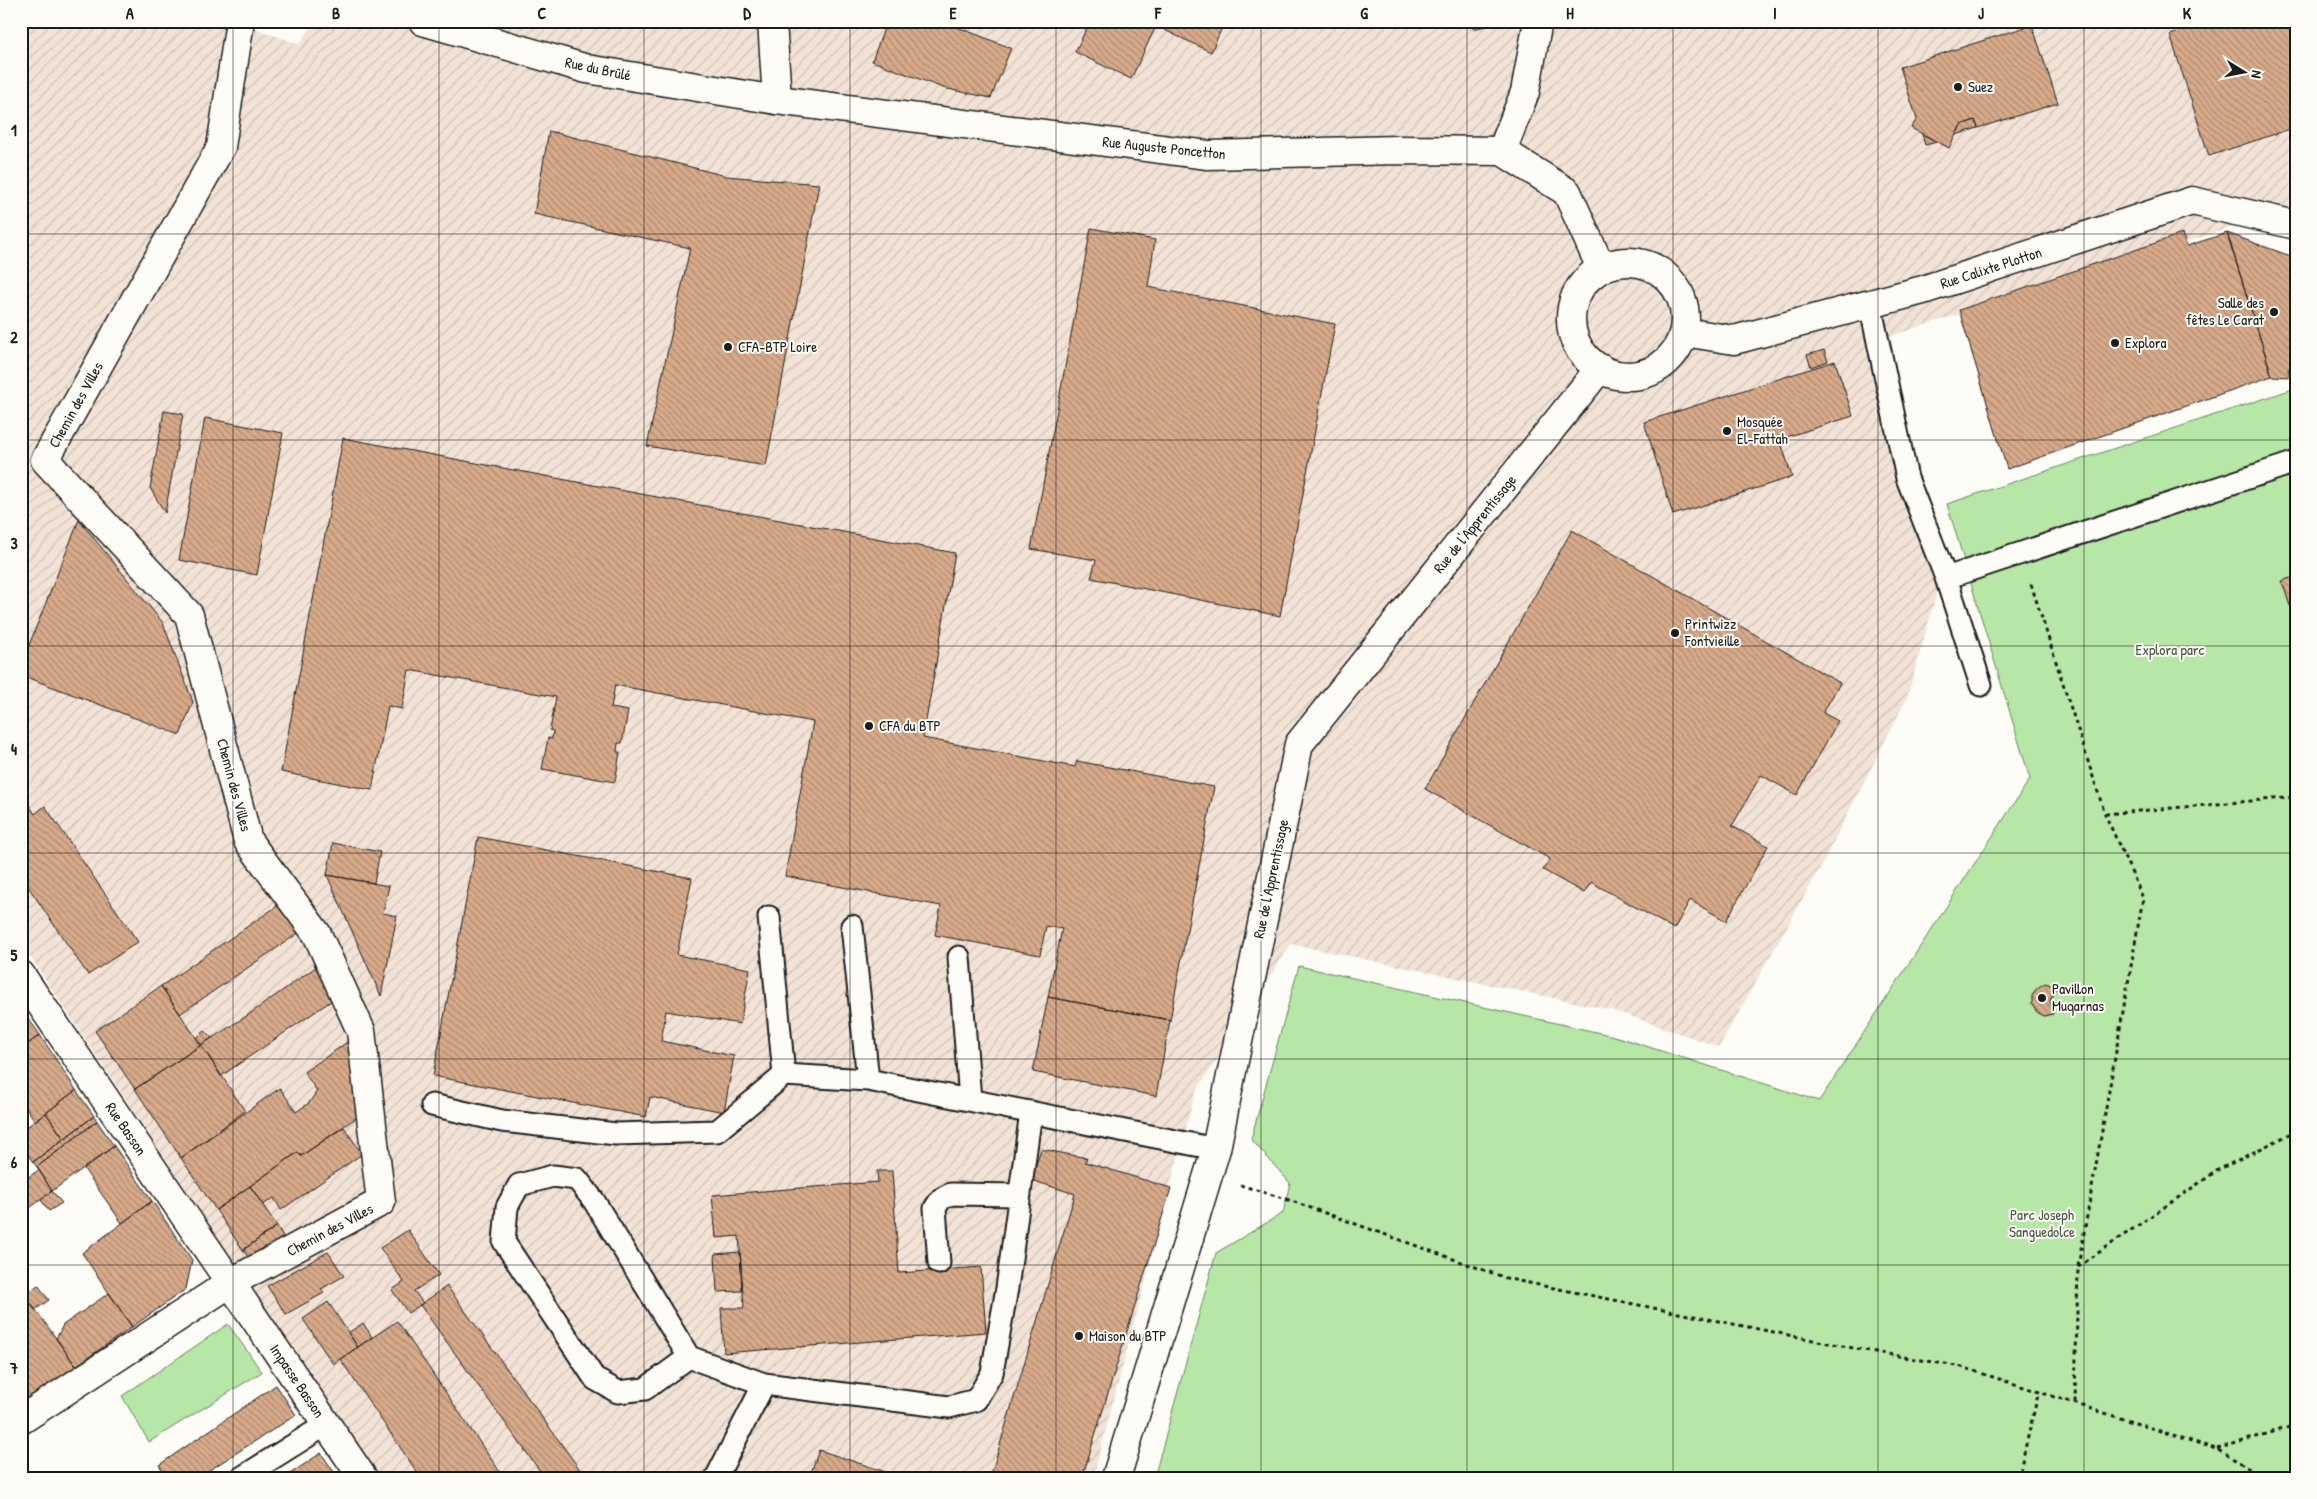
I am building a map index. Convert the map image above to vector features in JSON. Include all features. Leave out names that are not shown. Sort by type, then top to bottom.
[{"type":"street","name":"Chemin des Villes","points":[[21,1420],[230,1283],[381,1202],[361,1031],[317,934],[248,840],[189,615],[45,460],[221,146],[240,21]]},
{"type":"street","name":"Rue du Brûlé","points":[[423,21],[587,68],[777,100]]},
{"type":"street","points":[[772,21],[777,100]]},
{"type":"street","points":[[1538,21],[1525,92],[1502,151],[1567,192],[1601,268]]},
{"type":"street","name":"Rue Auguste Poncetton","points":[[777,100],[1208,155],[1397,150],[1502,151]]},
{"type":"street","name":"Rue Calixte Plotton","points":[[1684,332],[1734,340],[1923,290],[2192,202],[2296,225]]},
{"type":"street","points":[[1619,262],[1637,262],[1655,268],[1670,280],[1680,296],[1685,314],[1684,332],[1677,349],[1665,362],[1651,371],[1633,376],[1616,375],[1600,368],[1586,358],[1576,344],[1571,327],[1572,309],[1577,293],[1587,279],[1601,268],[1619,262]]},
{"type":"street","name":"Rue de l'Apprentissage","points":[[1116,1478],[1216,1149],[1299,744],[1600,368]]},
{"type":"street","name":"Rue Basson","points":[[21,975],[230,1283]]},
{"type":"street","name":"Impasse Basson","points":[[230,1283],[363,1478]]},
{"type":"lane","points":[[1870,304],[1907,478],[1946,578],[1981,686]]},
{"type":"lane","points":[[1946,578],[2296,462]]},
{"type":"lane","points":[[769,917],[784,1075]]},
{"type":"lane","points":[[852,926],[868,1080]]},
{"type":"lane","points":[[959,957],[970,1100]]},
{"type":"lane","points":[[432,1105],[502,1121],[616,1134],[717,1131],[784,1075],[868,1080],[1216,1149]]},
{"type":"lane","points":[[689,1357],[645,1389],[618,1392],[595,1379],[504,1242],[506,1207],[519,1185],[553,1176],[577,1179],[594,1201],[689,1357],[764,1384],[949,1407],[976,1400],[992,1373],[1031,1112]]},
{"type":"lane","points":[[939,1263],[935,1208],[941,1199],[951,1194],[1020,1195]]},
{"type":"lane","points":[[716,1478],[764,1384]]},
{"type":"lane","points":[[241,1478],[327,1424]]},
{"type":"path","points":[[2022,553],[2105,814],[2143,898],[2078,1267],[2075,1402]]},
{"type":"path","points":[[2105,814],[2296,797]]},
{"type":"path","points":[[2078,1267],[2218,1170],[2296,1131]]},
{"type":"path","points":[[1208,1176],[1286,1199],[1509,1279],[1858,1349],[1962,1367],[2039,1390],[2216,1449],[2267,1478]]},
{"type":"path","points":[[2018,1478],[2039,1390]]},
{"type":"path","points":[[2216,1449],[2296,1425]]},
{"type":"shaded area","points":[[21,21],[234,21],[299,44],[316,21],[2296,21],[2296,207],[1878,340],[1946,578],[1937,592],[1907,698],[1820,868],[1719,1047],[1612,1010],[1291,944],[1195,1093],[1093,1478],[379,1478],[21,943]]},
{"type":"green space","name":"Parc Joseph Sanguedolce","points":[[2296,388],[2296,1478],[1154,1478],[1216,1253],[1283,1213],[1290,1183],[1251,1139],[1299,966],[1614,1036],[1819,1101],[2030,779],[1947,504]]},
{"type":"green space","points":[[228,1324],[262,1372],[149,1442],[122,1396]]},
{"type":"building","points":[[887,21],[942,21],[1011,48],[991,98],[943,88],[872,61]]},
{"type":"building","points":[[1090,21],[1225,21],[1211,52],[1156,26],[1131,79],[1075,52]]},
{"type":"building","points":[[1471,21],[1507,21],[1473,29]]},
{"type":"building","points":[[2213,21],[2295,21],[2296,127],[2209,156],[2170,35]]},
{"type":"building","points":[[2032,25],[2058,103],[1978,128],[1975,120],[1961,125],[1949,148],[1911,128],[1917,119],[1900,67]]},
{"type":"building","points":[[1975,120],[1978,128],[1956,135],[1961,125]]},
{"type":"building","name":"CFA-BTP Loire","points":[[549,131],[726,176],[819,184],[766,466],[647,446],[690,248],[534,214]]},
{"type":"building","points":[[1922,134],[1937,142],[1925,145]]},
{"type":"building","points":[[1091,228],[1155,240],[1148,287],[1335,324],[1280,616],[1091,578],[1096,560],[1031,549]]},
{"type":"building","name":"Salle des fêtes Le Carat","points":[[2227,233],[2296,258],[2296,367],[2288,369],[2290,377],[2272,376]]},
{"type":"building","name":"Explora","points":[[2227,233],[2272,376],[2007,469],[1959,310],[2182,234],[2187,246]]},
{"type":"building","points":[[1824,350],[1828,361],[1811,367],[1807,355]]},
{"type":"building","name":"Mosquée El-Fattah","points":[[1835,361],[1853,416],[1780,439],[1792,477],[1673,515],[1644,422]]},
{"type":"building","points":[[164,411],[183,414],[165,513],[150,488]]},
{"type":"building","points":[[205,418],[283,433],[257,575],[179,560]]},
{"type":"building","name":"CFA du BTP","points":[[343,438],[955,553],[923,738],[1075,767],[1077,761],[1214,787],[1170,1020],[1048,997],[1062,929],[1046,926],[1040,955],[935,935],[941,906],[785,876],[813,722],[615,685],[611,708],[628,711],[622,743],[618,743],[617,752],[620,752],[615,782],[542,769],[548,738],[552,739],[553,731],[550,730],[556,697],[409,670],[402,709],[388,706],[372,790],[281,772]]},
{"type":"building","points":[[79,520],[163,623],[193,702],[180,735],[21,675],[21,665]]},
{"type":"building","points":[[1572,530],[1840,683],[1823,713],[1838,721],[1797,795],[1761,775],[1732,826],[1768,846],[1726,921],[1690,900],[1674,929],[1591,882],[1584,893],[1543,870],[1550,859],[1425,789]]},
{"type":"building","points":[[2296,576],[2296,603],[2290,606],[2282,581]]},
{"type":"building","points":[[21,793],[35,814],[45,806],[138,942],[88,975],[21,876]]},
{"type":"building","points":[[478,837],[692,878],[677,955],[750,969],[740,1024],[666,1011],[661,1041],[734,1056],[724,1112],[650,1097],[646,1117],[433,1076]]},
{"type":"building","points":[[333,843],[380,852],[374,883],[327,875]]},
{"type":"building","points":[[327,875],[389,886],[383,913],[397,916],[381,996]]},
{"type":"building","points":[[283,902],[300,932],[180,1014],[161,986]]},
{"type":"building","points":[[320,964],[334,999],[221,1076],[201,1045],[248,1015]]},
{"type":"building","name":"Pavillon Muqarnas","points":[[2045,983],[2056,987],[2050,1001],[2053,1014],[2044,1016],[2037,1012],[2032,1005],[2032,996],[2037,988]]},
{"type":"building","points":[[161,986],[201,1045],[135,1089],[95,1031]]},
{"type":"building","points":[[1048,997],[1170,1020],[1156,1096],[1033,1072]]},
{"type":"building","points":[[21,1008],[40,1035],[21,1049]]},
{"type":"building","points":[[205,1031],[212,1038],[201,1045],[196,1038]]},
{"type":"building","points":[[40,1035],[76,1090],[35,1121],[21,1100],[21,1087],[24,1085],[21,1081],[21,1049]]},
{"type":"building","points":[[349,1041],[360,1115],[301,1156],[298,1152],[216,1210],[181,1158],[280,1088],[296,1112],[309,1103],[317,1091],[304,1072]]},
{"type":"building","points":[[201,1045],[245,1111],[181,1158],[135,1089]]},
{"type":"building","points":[[76,1090],[94,1116],[64,1139],[46,1113]]},
{"type":"building","points":[[46,1113],[64,1139],[33,1162],[21,1145],[21,1131]]},
{"type":"building","points":[[94,1116],[97,1121],[37,1167],[33,1162]]},
{"type":"building","points":[[97,1121],[114,1146],[52,1191],[37,1167]]},
{"type":"building","points":[[344,1127],[362,1154],[281,1210],[274,1198],[263,1205],[250,1186],[298,1152],[301,1156]]},
{"type":"building","points":[[114,1146],[152,1201],[122,1223],[84,1169]]},
{"type":"building","name":"Maison du BTP","points":[[1041,1149],[1087,1158],[1085,1162],[1171,1188],[1082,1478],[990,1478],[1075,1194],[1031,1180]]},
{"type":"building","points":[[39,1170],[52,1191],[22,1214],[21,1182]]},
{"type":"building","points":[[877,1171],[892,1171],[899,1273],[981,1267],[986,1332],[724,1353],[721,1308],[744,1308],[739,1236],[716,1238],[712,1195],[878,1182]]},
{"type":"building","points":[[250,1186],[277,1226],[243,1250],[216,1210]]},
{"type":"building","points":[[52,1191],[62,1203],[49,1211],[41,1200]]},
{"type":"building","points":[[152,1201],[192,1260],[186,1289],[132,1327],[82,1253]]},
{"type":"building","points":[[277,1226],[288,1245],[255,1266],[243,1250]]},
{"type":"building","points":[[408,1230],[439,1275],[414,1291],[423,1303],[408,1313],[392,1290],[404,1282],[380,1248]]},
{"type":"building","points":[[328,1252],[344,1276],[321,1289],[324,1293],[286,1314],[267,1286]]},
{"type":"building","points":[[740,1252],[742,1291],[717,1292],[715,1254]]},
{"type":"building","points":[[38,1285],[49,1300],[35,1310],[25,1295]]},
{"type":"building","points":[[447,1286],[586,1478],[545,1478],[420,1305]]},
{"type":"building","points":[[109,1293],[132,1327],[76,1366],[56,1339],[63,1325]]},
{"type":"building","points":[[25,1295],[76,1366],[21,1404],[21,1298]]},
{"type":"building","points":[[328,1302],[358,1347],[333,1364],[303,1319]]},
{"type":"building","points":[[397,1321],[504,1478],[421,1478],[340,1359]]},
{"type":"building","points":[[363,1323],[372,1337],[358,1347],[348,1333]]},
{"type":"building","points":[[276,1385],[296,1415],[197,1478],[168,1478],[159,1465]]},
{"type":"building","points":[[819,1450],[904,1478],[809,1478]]},
{"type":"building","points":[[321,1453],[338,1478],[284,1478]]},
{"type":"place","name":"Suez","points":[[1958,87]]},
{"type":"place","name":"Salle des fêtes Le Carat","points":[[2274,312]]},
{"type":"place","name":"Explora","points":[[2115,343]]},
{"type":"place","name":"CFA-BTP Loire","points":[[728,347]]},
{"type":"place","name":"Mosquée El-Fattah","points":[[1727,431]]},
{"type":"place","name":"Printwizz Fontvieille","points":[[1675,633]]},
{"type":"place","name":"CFA du BTP","points":[[869,726]]},
{"type":"place","name":"Pavillon Muqarnas","points":[[2042,998]]},
{"type":"place","name":"Maison du BTP","points":[[1079,1336]]},
{"type":"park label","name":"Explora parc","points":[[2170,650]]}]
